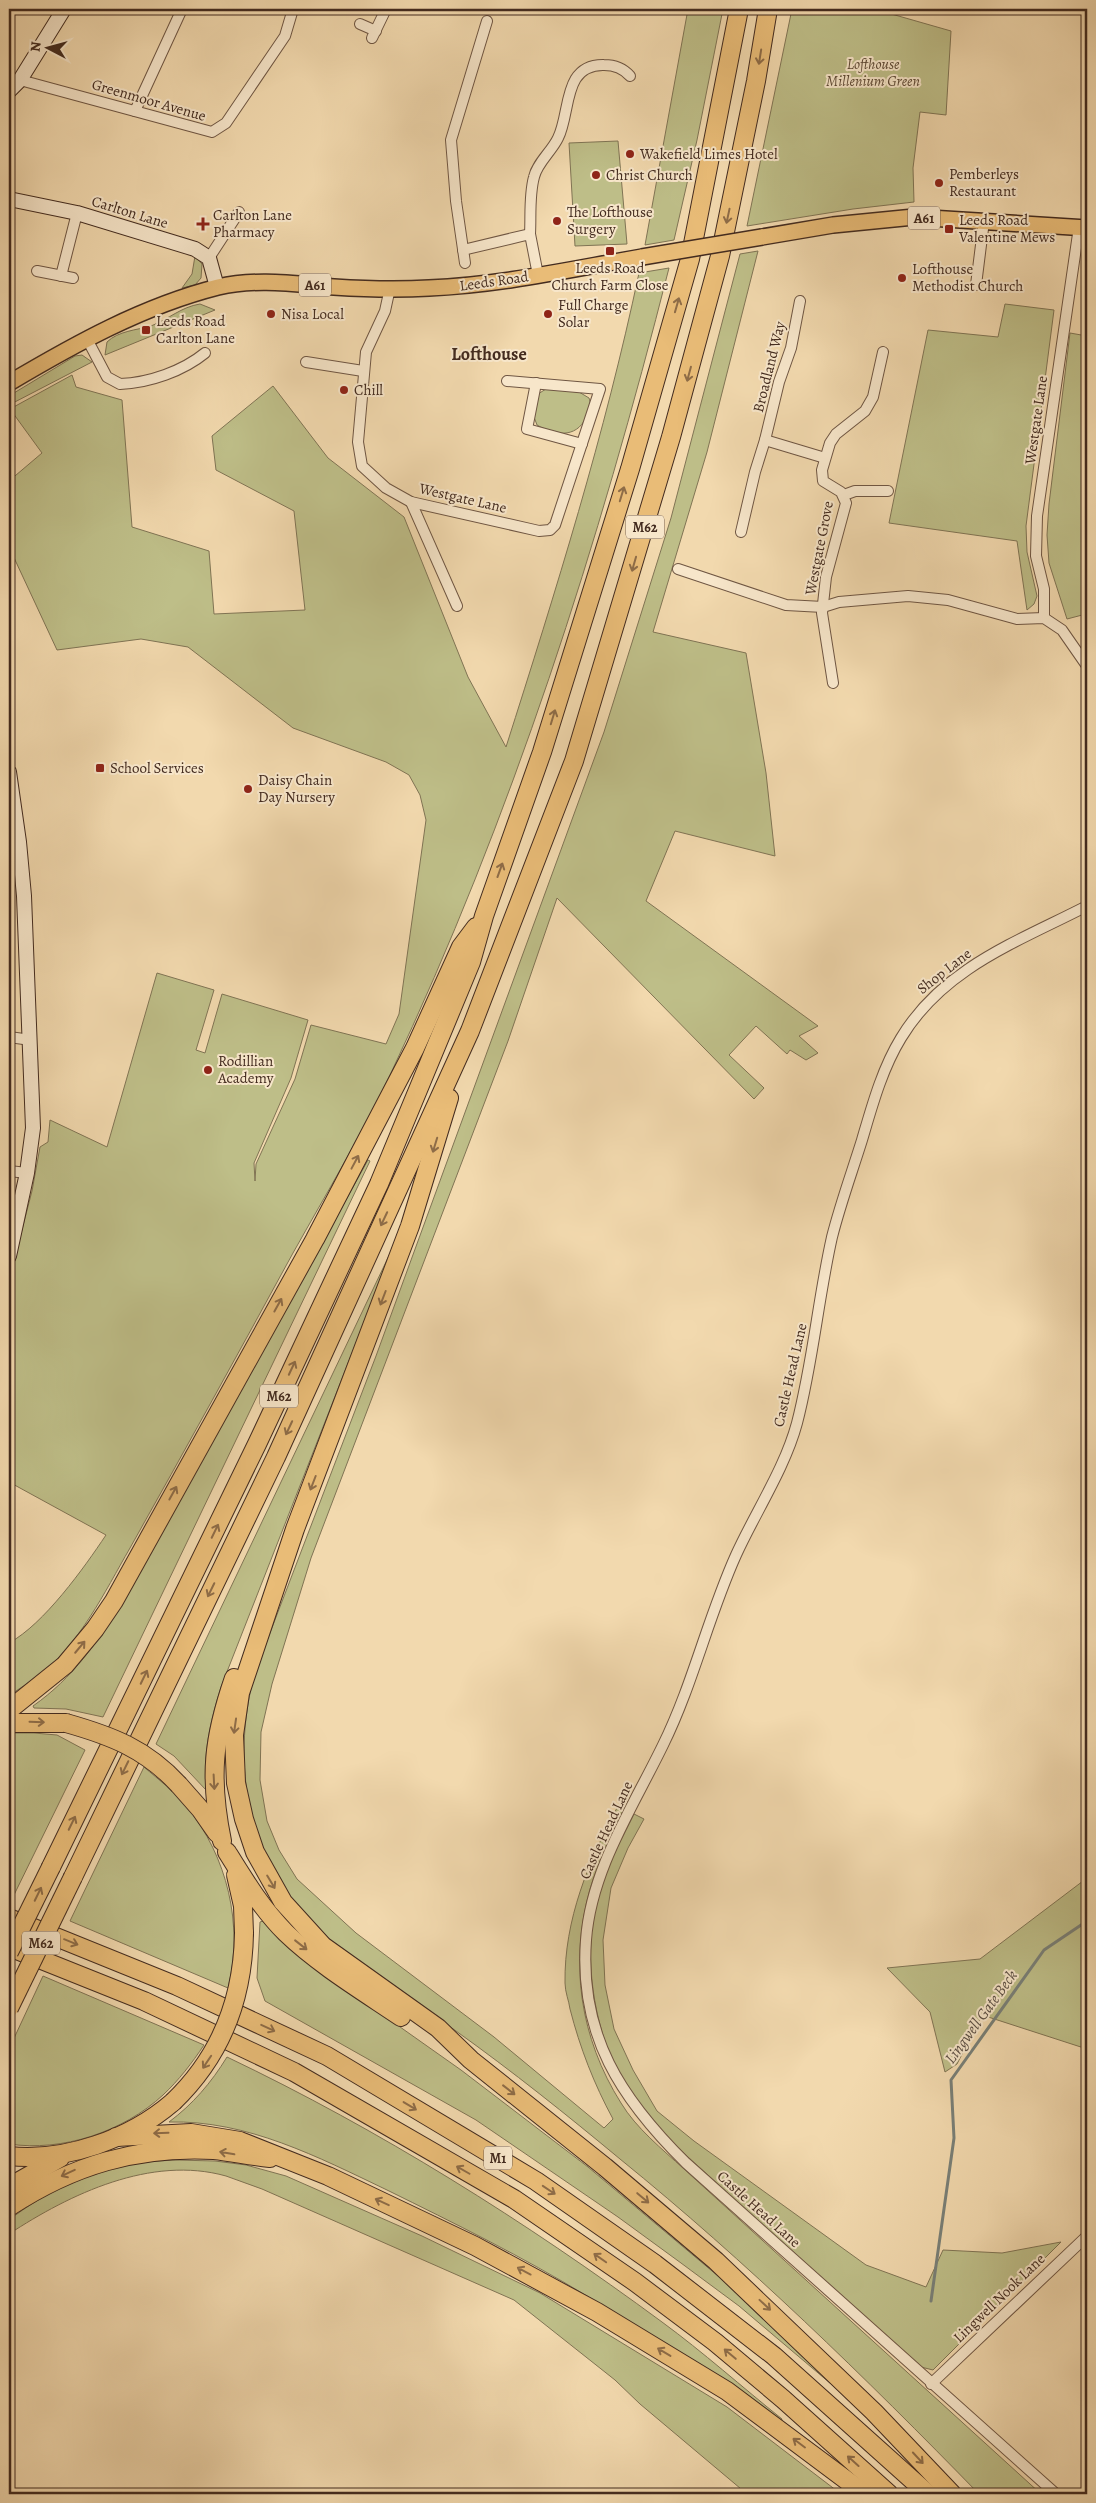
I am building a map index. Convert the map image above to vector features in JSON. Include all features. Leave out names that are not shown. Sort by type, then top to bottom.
[{"type":"highway","name":"M62","points":[[9,1952],[257,1444],[379,1184],[471,962],[484,916],[545,743],[630,469],[690,259],[739,9]]},
{"type":"highway","name":"M62","points":[[9,2008],[276,1457],[470,1031],[574,761],[666,456],[720,256],[756,81],[768,9]]},
{"type":"highway","points":[[9,1710],[46,1681],[71,1658],[95,1629],[114,1601],[315,1239],[415,1048],[462,947],[484,916]]},
{"type":"highway","name":"M62","points":[[295,1529],[410,1226],[470,1031]]},
{"type":"highway","points":[[9,2187],[69,2153],[116,2137],[149,2120],[173,2102],[191,2084],[211,2057],[229,2022],[242,1971],[244,1933],[238,1882],[225,1847],[214,1785],[214,1752],[217,1732],[254,1624],[295,1529]]},
{"type":"highway","points":[[295,1529],[278,1586],[240,1693],[234,1735],[236,1783],[244,1819],[255,1852],[283,1902],[323,1946],[438,2028],[471,2060],[605,2167],[716,2261],[874,2412],[952,2494]]},
{"type":"highway","points":[[9,1701],[46,1681]]},
{"type":"highway","points":[[9,1723],[66,1724],[102,1734],[140,1751],[162,1766],[201,1810],[259,1902],[287,1934],[341,1976],[435,2040],[471,2060]]},
{"type":"highway","name":"M1","points":[[9,1918],[178,1986],[328,2056],[536,2181],[655,2264],[774,2356],[928,2494]]},
{"type":"highway","name":"M1","points":[[9,1947],[144,2001],[294,2072],[514,2198],[635,2282],[715,2342],[783,2398],[889,2494]]},
{"type":"highway","points":[[116,2137],[177,2133],[210,2134],[262,2148],[475,2246],[597,2312],[726,2391],[865,2494]]},
{"type":"highway","points":[[9,2207],[78,2169],[125,2156],[175,2149],[208,2150],[293,2161]]},
{"type":"highway","points":[[9,2156],[35,2157],[69,2153]]},
{"type":"main road","points":[[9,91],[20,80],[64,9]]},
{"type":"main road","name":"Carlton Lane","points":[[9,199],[77,213],[195,249],[209,258]]},
{"type":"main road","name":"Leeds Road","points":[[9,383],[87,339],[157,306],[218,287],[275,281],[336,287],[390,288],[479,284],[833,225],[914,217],[1083,228]]},
{"type":"main road","points":[[209,258],[218,287]]},
{"type":"main road","points":[[9,772],[20,842],[31,1040],[33,1128],[27,1173],[9,1256]]},
{"type":"street","points":[[135,111],[182,9]]},
{"type":"street","name":"Greenmoor Avenue","points":[[20,80],[206,132],[222,128],[285,36],[293,9]]},
{"type":"street","points":[[360,24],[374,35],[386,9]]},
{"type":"street","points":[[465,263],[456,201],[451,140],[487,21]]},
{"type":"street","points":[[482,37],[494,40]]},
{"type":"street","points":[[538,275],[530,234],[534,176],[558,138],[569,91],[576,78],[584,69],[596,65],[613,66],[625,70],[630,76]]},
{"type":"street","points":[[209,258],[239,212]]},
{"type":"street","points":[[61,276],[77,213]]},
{"type":"street","points":[[976,285],[984,221]]},
{"type":"street","name":"Westgate Lane","points":[[1044,618],[1044,589],[1036,550],[1037,516],[1083,228]]},
{"type":"street","points":[[463,250],[530,234]]},
{"type":"street","points":[[37,272],[73,278]]},
{"type":"street","points":[[306,362],[363,371],[366,352],[385,311],[390,288]]},
{"type":"street","name":"Broadland Way","points":[[742,532],[755,472],[779,382],[791,348],[800,301]]},
{"type":"street","points":[[87,339],[107,377],[120,384],[167,374],[190,365],[205,353]]},
{"type":"street","name":"Westgate Grove","points":[[844,495],[823,481],[821,474],[825,458],[836,434],[865,410],[873,397],[883,352]]},
{"type":"street","name":"Westgate Lane","points":[[363,371],[358,442],[362,466],[386,488],[411,502],[546,532],[555,524],[582,444]]},
{"type":"street","points":[[507,381],[536,383],[600,389],[582,444],[527,429],[536,383]]},
{"type":"street","points":[[765,440],[825,458]]},
{"type":"street","name":"Westgate Grove","points":[[844,495],[855,491],[888,491]]},
{"type":"street","name":"Westgate Grove","points":[[833,683],[822,620],[826,576],[845,506],[844,495]]},
{"type":"street","points":[[411,502],[458,606]]},
{"type":"street","points":[[678,569],[786,605],[823,606],[839,602],[908,596],[948,600],[1017,618],[1044,618],[1062,630],[1087,665]]},
{"type":"street","name":"Shop Lane","points":[[880,1082],[900,1039],[928,1000],[969,967],[1087,906]]},
{"type":"street","points":[[9,1037],[31,1040]]},
{"type":"street","name":"Castle Head Lane","points":[[880,1082],[832,1237],[808,1376],[795,1429],[768,1493],[735,1558],[675,1721],[612,1848],[594,1890],[586,1938],[585,1983],[595,2032],[608,2066],[629,2100],[652,2131],[931,2384],[1056,2494]]},
{"type":"street","points":[[9,1171],[27,1173]]},
{"type":"street","name":"Lingwell Nook Lane","points":[[931,2384],[1087,2236]]},
{"type":"green space","points":[[688,9],[723,9],[697,140],[674,240],[645,245]]},
{"type":"green space","name":"Lofthouse Millenium Green","points":[[792,9],[874,9],[951,31],[946,115],[920,112],[913,168],[914,202],[853,209],[747,226]]},
{"type":"green space","points":[[618,141],[627,244],[575,246],[569,143]]},
{"type":"green space","points":[[758,251],[707,452],[653,632],[746,653],[766,773],[775,856],[675,831],[646,901],[818,1026],[799,1036],[818,1053],[806,1060],[790,1050],[787,1054],[756,1026],[729,1055],[764,1088],[754,1099],[557,898],[508,1041],[311,1558],[272,1684],[261,1732],[260,1780],[267,1821],[279,1850],[297,1879],[356,1933],[494,2037],[604,2128],[613,2119],[583,2052],[574,2023],[565,1986],[566,1960],[574,1914],[588,1869],[618,1806],[626,1810],[606,1848],[593,1879],[580,1945],[582,1999],[588,2026],[596,2053],[621,2103],[634,2121],[658,2146],[1041,2494],[979,2494],[849,2364],[714,2238],[519,2077],[363,1966],[318,1929],[299,1909],[270,1863],[259,1837],[246,1783],[244,1756],[245,1728],[255,1672],[376,1356],[604,732],[671,518],[740,254]]},
{"type":"green space","points":[[195,256],[202,264],[201,278],[195,285],[182,288],[192,274]]},
{"type":"green space","points":[[669,268],[613,474],[549,678],[475,879],[434,978],[390,1075],[355,1143],[101,1600],[79,1633],[53,1663],[9,1696],[9,1643],[36,1623],[49,1609],[75,1579],[106,1535],[9,1482],[9,1280],[32,1191],[40,1147],[48,1142],[50,1120],[107,1147],[157,973],[214,990],[196,1050],[205,1053],[222,994],[308,1020],[291,1078],[254,1163],[255,1181],[256,1164],[295,1079],[311,1025],[386,1044],[399,1014],[426,820],[420,795],[409,775],[386,762],[293,728],[188,647],[141,639],[57,650],[9,547],[9,481],[42,453],[10,409],[72,375],[76,387],[122,400],[132,527],[209,551],[214,614],[305,610],[294,511],[216,470],[212,436],[273,386],[328,458],[404,517],[468,677],[506,747],[561,570],[595,452],[626,333],[639,273]]},
{"type":"green space","points":[[200,304],[215,310],[105,355],[107,342],[111,338],[128,331],[151,326],[181,310]]},
{"type":"green space","points":[[1005,304],[1054,310],[1026,526],[1027,552],[1037,596],[1034,604],[1027,610],[1017,541],[889,523],[928,330],[998,337]]},
{"type":"green space","points":[[1070,333],[1087,336],[1086,614],[1067,619],[1049,563],[1047,535],[1049,504]]},
{"type":"green space","points":[[82,355],[92,362],[9,405],[9,396],[75,356]]},
{"type":"green space","points":[[546,389],[579,392],[589,398],[588,413],[579,427],[567,433],[560,433],[537,425],[534,417],[538,394]]},
{"type":"green space","points":[[368,1160],[370,1161],[103,1717],[66,1709],[34,1708],[33,1706],[73,1671],[84,1658],[124,1601]]},
{"type":"green space","points":[[396,1241],[221,1687],[208,1738],[205,1776],[206,1790],[174,1756],[156,1744]]},
{"type":"green space","points":[[9,1733],[57,1735],[85,1750],[12,1899],[9,1898]]},
{"type":"green space","points":[[144,1767],[187,1807],[213,1847],[222,1869],[233,1916],[234,1940],[228,1988],[70,1921]]},
{"type":"green space","points":[[634,1814],[644,1819],[628,1848],[611,1888],[603,1940],[605,1985],[614,2029],[633,2070],[657,2111],[694,2141],[866,2265],[926,2287],[943,2250],[1002,2253],[1061,2242],[933,2370],[921,2367],[658,2130],[633,2098],[617,2072],[599,2022],[592,1978],[591,1934],[594,1912],[602,1881]]},
{"type":"green space","points":[[1087,1878],[1087,2049],[982,2015],[957,2064],[945,2072],[930,2012],[887,1968],[980,1959]]},
{"type":"green space","points":[[263,1921],[301,1957],[461,2070],[588,2167],[743,2297],[839,2387],[837,2389],[739,2306],[681,2263],[618,2217],[476,2120],[265,2001],[257,1978],[260,1922]]},
{"type":"green space","points":[[43,1976],[204,2045],[185,2071],[163,2095],[147,2108],[111,2129],[70,2142],[50,2145],[29,2146],[9,2144],[9,2049]]},
{"type":"green space","points":[[227,2057],[284,2085],[396,2146],[558,2248],[677,2333],[782,2419],[781,2422],[661,2342],[563,2282],[488,2241],[387,2190],[308,2153],[254,2134],[198,2123],[169,2122],[201,2093]]},
{"type":"green space","points":[[176,2160],[215,2161],[246,2165],[286,2176],[422,2236],[540,2293],[727,2407],[841,2494],[747,2494],[640,2404],[615,2380],[514,2300],[262,2189],[226,2176],[198,2171],[169,2171],[140,2175],[112,2182],[58,2205],[9,2234],[9,2220],[36,2201],[66,2185],[97,2172],[130,2164]]},
{"type":"waterway","name":"Lingwell Gate Beck","points":[[931,2301],[954,2138],[951,2080],[1044,1950],[1087,1921]]},
{"type":"place","name":"Wakefield Limes Hotel","points":[[630,154]]},
{"type":"place","name":"Christ Church","points":[[596,175]]},
{"type":"place","name":"Pemberleys Restaurant","points":[[939,183]]},
{"type":"place","name":"The Lofthouse Surgery","points":[[557,221]]},
{"type":"place","name":"Carlton Lane Pharmacy","points":[[203,224]]},
{"type":"place","name":"Leeds Road Valentine Mews","points":[[949,229]]},
{"type":"place","name":"Leeds Road Church Farm Close","points":[[610,251]]},
{"type":"place","name":"Lofthouse Methodist Church","points":[[902,278]]},
{"type":"place","name":"Nisa Local","points":[[271,314]]},
{"type":"place","name":"Full Charge Solar","points":[[548,314]]},
{"type":"place","name":"Leeds Road Carlton Lane","points":[[146,330]]},
{"type":"place","name":"Chill","points":[[344,390]]},
{"type":"place","name":"School Services","points":[[100,768]]},
{"type":"place","name":"Daisy Chain Day Nursery","points":[[248,789]]},
{"type":"place","name":"Rodillian Academy","points":[[208,1070]]},
{"type":"district","name":"Lofthouse","points":[[489,354]]}]
